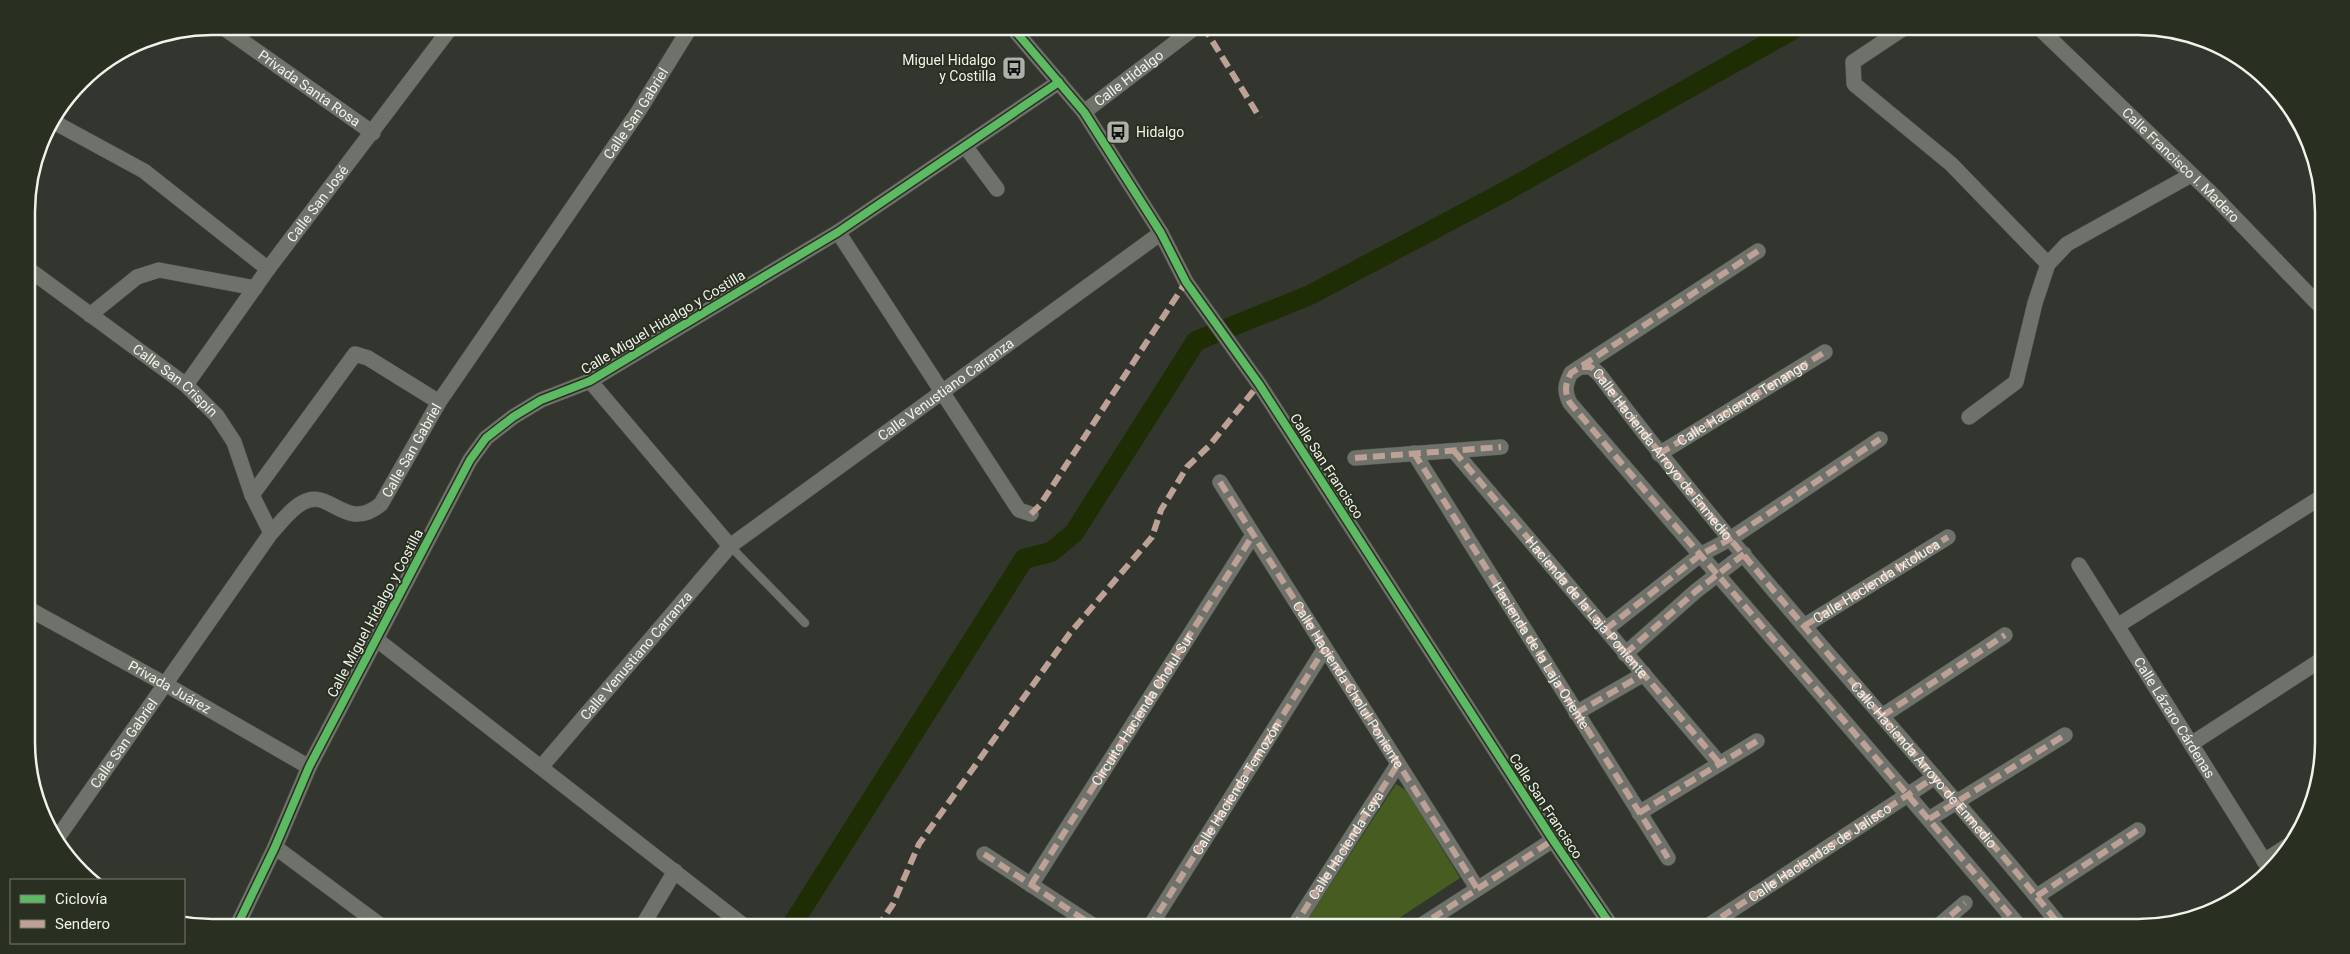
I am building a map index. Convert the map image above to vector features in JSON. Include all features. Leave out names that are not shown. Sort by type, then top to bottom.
[{"type":"street","name":"Privada Santa Rosa","points":[[235,35],[372,133]]},
{"type":"street","name":"Calle San José","points":[[186,385],[268,269],[445,35]]},
{"type":"street","name":"Calle San Gabriel","points":[[61,833],[271,534],[301,502],[316,498],[358,516],[370,513],[381,504],[439,402],[638,112],[685,35]]},
{"type":"street","name":"Calle San Francisco","points":[[1019,35],[1084,112],[1161,233],[1186,282],[1264,392],[1606,919]]},
{"type":"street","name":"Calle Hidalgo","points":[[1084,112],[1181,35]]},
{"type":"street","points":[[1894,35],[1854,62],[1854,84],[1952,164],[2048,264]]},
{"type":"street","name":"Calle Francisco I. Madero","points":[[2045,35],[2215,197],[2315,301]]},
{"type":"street","name":"Calle Miguel Hidalgo y Costilla","points":[[240,919],[275,847],[309,767],[470,460],[486,438],[541,400],[590,381],[838,232],[1059,82]]},
{"type":"street","points":[[58,124],[144,172],[268,269]]},
{"type":"street","points":[[965,146],[997,189]]},
{"type":"street","points":[[1969,417],[2016,382],[2035,303],[2048,264],[2067,244],[2191,175]]},
{"type":"street","points":[[838,232],[1019,510],[1031,514]]},
{"type":"street","name":"Calle Venustiano Carranza","points":[[542,766],[730,546],[942,390],[1161,233]]},
{"type":"street","points":[[1582,367],[1758,252]]},
{"type":"street","points":[[90,314],[137,277],[159,270],[255,288]]},
{"type":"street","name":"Calle San Crispín","points":[[35,274],[186,385],[217,416],[234,442],[252,495],[271,534]]},
{"type":"street","name":"Calle Hacienda Tenango","points":[[1658,454],[1825,352]]},
{"type":"street","points":[[252,495],[354,354],[368,358],[439,402]]},
{"type":"street","name":"Calle Hacienda Arroyo de Enmedio","points":[[2013,919],[1570,403],[1564,392],[1571,373],[1582,367],[1591,368],[1599,374],[1658,454],[1804,626],[1957,801],[2056,919]]},
{"type":"street","points":[[590,381],[730,546]]},
{"type":"street","points":[[1606,629],[1700,555],[1730,539],[1880,439]]},
{"type":"street","points":[[1355,458],[1501,447]]},
{"type":"street","name":"Hacienda de la Laja Poniente","points":[[1454,451],[1720,764]]},
{"type":"street","name":"Hacienda de la Laja Oriente","points":[[1414,454],[1668,858]]},
{"type":"street","name":"Calle Hacienda Cholul Poniente","points":[[1220,482],[1477,888]]},
{"type":"street","points":[[2117,626],[2315,501]]},
{"type":"street","name":"Circuito Hacienda Cholul Sur","points":[[1031,884],[1253,534]]},
{"type":"street","name":"Calle Hacienda Ixtoluca","points":[[1804,626],[1948,537]]},
{"type":"street","points":[[1625,654],[1744,554]]},
{"type":"street","name":"Calle Lázaro Cárdenas","points":[[2079,565],[2266,864]]},
{"type":"street","name":"Privada Juárez","points":[[35,612],[309,767]]},
{"type":"street","points":[[1882,716],[2005,635]]},
{"type":"street","points":[[376,639],[542,766],[735,919]]},
{"type":"street","name":"Calle Hacienda Temozón","points":[[1155,919],[1325,648]]},
{"type":"street","points":[[2190,744],[2315,664]]},
{"type":"street","points":[[1576,712],[1644,674]]},
{"type":"street","points":[[1929,819],[2065,735]]},
{"type":"street","points":[[1639,812],[1757,741]]},
{"type":"street","name":"Calle Hacienda Teya","points":[[1299,919],[1398,764]]},
{"type":"street","name":"Calle Haciendas de Jalisco","points":[[1720,919],[1935,777]]},
{"type":"street","points":[[2037,896],[2138,830]]},
{"type":"street","points":[[1430,919],[1553,840]]},
{"type":"street","points":[[275,847],[372,919]]},
{"type":"street","points":[[984,854],[1084,919]]},
{"type":"street","points":[[647,919],[675,871]]},
{"type":"street","points":[[1946,919],[1965,903]]},
{"type":"lane","points":[[730,546],[805,623]]},
{"type":"green space","points":[[1396,784],[1407,791],[1460,878],[1398,919],[1308,919]]},
{"type":"waterway","points":[[796,919],[1024,559],[1051,552],[1074,533],[1196,341],[1310,295],[1504,192],[1783,35]]},
{"type":"marked path","points":[[1209,35],[1260,118]]},
{"type":"marked path","points":[[1758,251],[1571,373],[1566,388],[1568,399],[2013,919]]},
{"type":"marked path","points":[[1031,514],[1040,505],[1186,282]]},
{"type":"marked path","points":[[1659,454],[1825,352]]},
{"type":"marked path","points":[[1582,367],[1591,367],[1599,374],[1720,527],[1804,627],[1998,850],[2055,919]]},
{"type":"marked path","points":[[883,919],[893,904],[919,844],[1070,633],[1152,537],[1161,510],[1187,467],[1209,446],[1259,384]]},
{"type":"marked path","points":[[1606,629],[1700,555],[1730,539],[1880,439]]},
{"type":"marked path","points":[[1355,458],[1501,447]]},
{"type":"marked path","points":[[1454,451],[1720,764]]},
{"type":"marked path","points":[[1414,453],[1668,858]]},
{"type":"marked path","points":[[1220,482],[1477,888]]},
{"type":"marked path","points":[[1031,885],[1253,535]]},
{"type":"marked path","points":[[1804,626],[1948,537]]},
{"type":"marked path","points":[[1625,654],[1696,591],[1744,554]]},
{"type":"marked path","points":[[1882,716],[2005,635]]},
{"type":"marked path","points":[[1155,919],[1325,648]]},
{"type":"marked path","points":[[1576,713],[1644,674]]},
{"type":"marked path","points":[[1929,819],[2065,735]]},
{"type":"marked path","points":[[1639,813],[1757,741]]},
{"type":"marked path","points":[[1299,919],[1398,764]]},
{"type":"marked path","points":[[1718,919],[1935,777]]},
{"type":"marked path","points":[[2037,896],[2138,830]]},
{"type":"marked path","points":[[1431,919],[1553,840]]},
{"type":"marked path","points":[[984,854],[1083,919]]},
{"type":"marked path","points":[[1946,919],[1965,903]]},
{"type":"cycle path","points":[[1019,35],[1084,112],[1161,233],[1186,282],[1259,384],[1553,840],[1607,919]]},
{"type":"cycle path","points":[[240,919],[275,847],[309,767],[470,460],[486,438],[513,417],[541,400],[590,381],[838,232],[1059,82]]},
{"type":"place","name":"Miguel Hidalgo y Costilla","points":[[1014,68]]},
{"type":"place","name":"Hidalgo","points":[[1118,132]]}]
